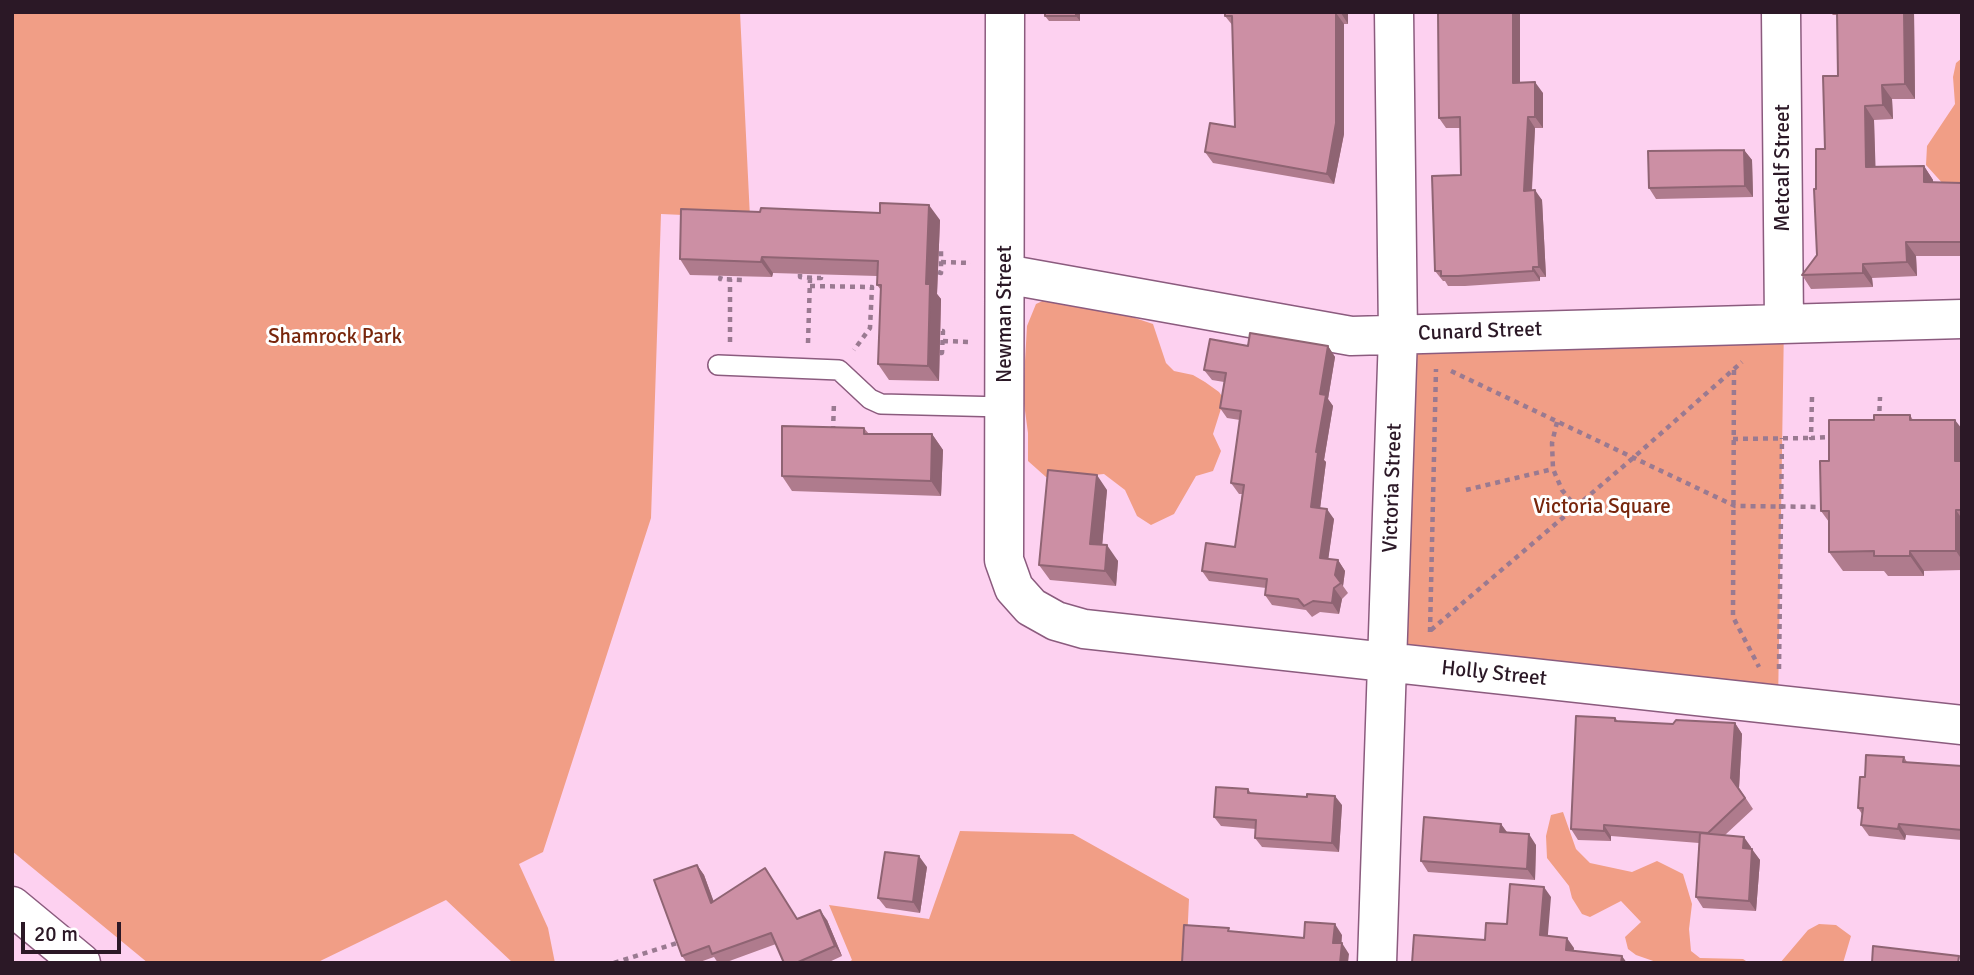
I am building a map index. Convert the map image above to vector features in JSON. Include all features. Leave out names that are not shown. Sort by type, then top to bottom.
[{"type":"street","name":"Newman Street","points":[[1005,12],[1004,560],[1014,588],[1031,607]]},
{"type":"street","name":"Victoria Street","points":[[1377,963],[1398,335],[1394,12]]},
{"type":"street","name":"Metcalf Street","points":[[1781,12],[1784,323]]},
{"type":"street","name":"Cunard Street","points":[[1005,274],[1351,336],[1962,319]]},
{"type":"street","name":"Holly Street","points":[[1031,607],[1056,621],[1084,629],[1387,663],[1779,687],[1962,725]]},
{"type":"street","points":[[12,906],[81,963]]},
{"type":"lane","points":[[723,365],[839,370],[870,399],[881,404],[1004,407]]},
{"type":"path","points":[[938,272],[941,273],[939,251]]},
{"type":"path","points":[[800,274],[800,277],[821,278],[821,274]]},
{"type":"path","points":[[720,276],[720,279],[742,280],[742,276]]},
{"type":"path","points":[[807,368],[811,276]]},
{"type":"path","points":[[723,365],[731,278]]},
{"type":"path","points":[[810,286],[872,287],[870,328],[839,370]]},
{"type":"path","points":[[940,353],[941,331]]},
{"type":"path","points":[[1398,335],[1437,361],[1428,632],[1442,633]]},
{"type":"path","points":[[1442,621],[1744,360]]},
{"type":"path","points":[[1447,368],[1735,506],[1834,507]]},
{"type":"path","points":[[1734,369],[1733,617],[1759,668],[1779,687]]},
{"type":"path","points":[[1811,438],[1812,397]]},
{"type":"path","points":[[1880,397],[1880,424]]},
{"type":"path","points":[[1557,422],[1552,443],[1553,469],[1562,490],[1575,506]]},
{"type":"path","points":[[1779,687],[1782,438]]},
{"type":"path","points":[[1734,439],[1838,438]]},
{"type":"path","points":[[1466,490],[1553,469]]},
{"type":"path","points":[[1745,666],[1759,668]]},
{"type":"path","points":[[614,963],[680,942]]},
{"type":"green space","name":"Shamrock Park","points":[[12,12],[740,12],[750,218],[661,214],[651,518],[543,852],[519,864],[548,928],[555,963],[513,963],[446,900],[316,963],[148,963],[12,851]]},
{"type":"green space","points":[[1962,58],[1962,189],[1945,186],[1926,165],[1927,146],[1955,104],[1953,77],[1956,63]]},
{"type":"green space","points":[[1049,298],[1090,309],[1117,312],[1153,324],[1166,363],[1174,371],[1193,375],[1205,382],[1224,399],[1213,434],[1221,451],[1213,471],[1196,476],[1174,514],[1151,525],[1137,516],[1125,490],[1104,474],[1058,481],[1046,477],[1028,461],[1028,433],[1023,396],[1027,326],[1036,304]]},
{"type":"green space","name":"Victoria Square","points":[[1784,323],[1778,705],[1387,663],[1398,335]]},
{"type":"green space","points":[[1563,812],[1576,849],[1590,863],[1632,872],[1657,861],[1683,874],[1692,904],[1689,929],[1691,951],[1700,958],[1743,959],[1749,963],[1659,963],[1636,955],[1628,949],[1625,937],[1641,922],[1621,901],[1590,917],[1582,914],[1572,898],[1569,886],[1547,858],[1546,836],[1551,815]]},
{"type":"green space","points":[[960,831],[1073,834],[1189,899],[1186,963],[847,963],[852,960],[829,905],[929,919]]},
{"type":"green space","points":[[1819,924],[1836,925],[1851,936],[1843,963],[1780,963],[1808,930]]},
{"type":"building","points":[[1045,12],[1076,12],[1076,16],[1045,16]]},
{"type":"building","points":[[1225,12],[1341,12],[1336,13],[1336,123],[1327,174],[1205,152],[1210,123],[1235,127],[1232,16],[1225,16]]},
{"type":"building","points":[[1438,12],[1513,12],[1513,83],[1535,82],[1535,117],[1528,117],[1524,191],[1535,190],[1539,267],[1533,267],[1533,271],[1441,276],[1441,271],[1435,271],[1432,176],[1461,175],[1460,117],[1439,118]]},
{"type":"building","points":[[1837,12],[1904,12],[1905,84],[1882,85],[1883,105],[1865,106],[1866,167],[1924,166],[1924,182],[1962,183],[1962,242],[1906,242],[1907,262],[1863,264],[1863,273],[1802,275],[1817,255],[1814,189],[1816,149],[1825,149],[1823,76],[1838,76]]},
{"type":"building","points":[[1744,150],[1745,186],[1649,188],[1648,151]]},
{"type":"building","points":[[880,203],[929,205],[926,284],[930,284],[928,366],[878,364],[881,285],[877,285],[878,261],[762,257],[761,262],[680,259],[681,209],[760,212],[761,208],[880,213]]},
{"type":"building","points":[[1250,333],[1328,346],[1320,394],[1326,395],[1316,452],[1311,507],[1327,509],[1320,558],[1338,560],[1335,575],[1341,583],[1334,588],[1332,603],[1313,601],[1304,606],[1298,599],[1265,595],[1267,579],[1202,571],[1206,543],[1235,547],[1244,485],[1231,483],[1241,411],[1220,408],[1226,373],[1204,370],[1210,339],[1248,346]]},
{"type":"building","points":[[1874,415],[1910,415],[1910,420],[1955,420],[1955,461],[1962,461],[1962,510],[1956,510],[1956,551],[1910,551],[1910,556],[1874,556],[1874,551],[1829,552],[1829,511],[1821,511],[1820,461],[1829,461],[1829,420],[1874,420]]},
{"type":"building","points":[[782,426],[864,428],[864,434],[932,434],[931,481],[782,476]]},
{"type":"building","points":[[1048,470],[1097,475],[1090,544],[1107,545],[1105,571],[1039,565]]},
{"type":"building","points":[[1576,716],[1673,724],[1676,720],[1735,723],[1731,778],[1745,798],[1708,833],[1604,825],[1604,831],[1571,829]]},
{"type":"building","points":[[1866,755],[1904,757],[1903,762],[1962,766],[1962,830],[1899,824],[1898,829],[1861,825],[1863,808],[1858,808],[1860,777],[1865,777]]},
{"type":"building","points":[[1216,787],[1248,789],[1248,793],[1335,796],[1332,843],[1255,838],[1256,820],[1214,817]]},
{"type":"building","points":[[1424,817],[1501,824],[1500,832],[1529,834],[1527,869],[1421,861]]},
{"type":"building","points":[[1700,833],[1744,837],[1743,848],[1752,849],[1749,901],[1696,897]]},
{"type":"building","points":[[885,852],[919,856],[913,902],[878,898]]},
{"type":"building","points":[[697,865],[711,903],[765,868],[797,919],[820,910],[835,946],[796,963],[784,963],[771,933],[712,954],[709,946],[682,956],[654,880]]},
{"type":"building","points":[[1510,884],[1544,887],[1540,935],[1567,938],[1566,950],[1622,956],[1621,963],[1412,963],[1414,935],[1485,940],[1486,923],[1507,924]]},
{"type":"building","points":[[1305,922],[1335,924],[1333,943],[1342,943],[1340,963],[1182,963],[1184,925],[1304,938]]},
{"type":"building","points":[[1873,946],[1959,956],[1958,963],[1872,963]]}]
